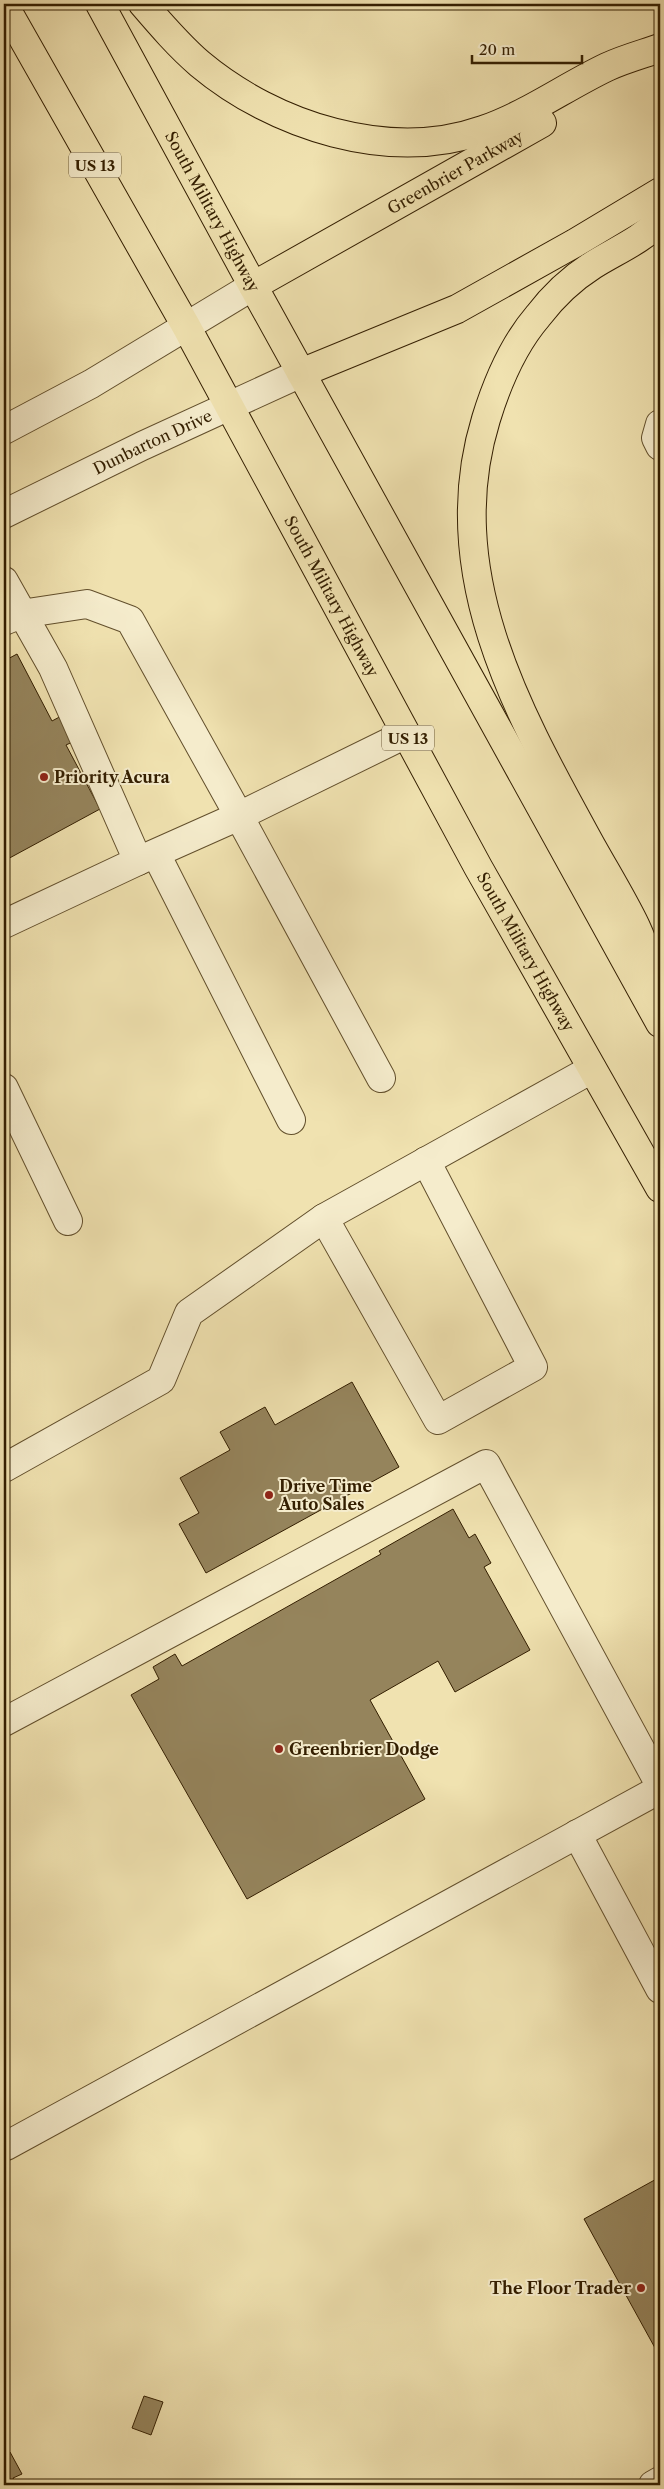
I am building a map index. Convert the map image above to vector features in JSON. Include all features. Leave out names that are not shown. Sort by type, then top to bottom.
[{"type":"main road","name":"South Military Highway","points":[[100,4],[253,286],[660,1023]]},
{"type":"main road","points":[[143,4],[173,39],[201,64],[227,84],[261,104],[298,122],[352,136],[387,142],[422,142],[454,138],[482,130],[516,116],[608,66],[660,48]]},
{"type":"main road","name":"South Military Highway","points":[[4,5],[186,326],[478,867],[660,1188]]},
{"type":"main road","name":"Greenbrier Parkway","points":[[253,286],[508,141],[660,60]]},
{"type":"main road","points":[[301,373],[457,309],[575,244],[660,192]]},
{"type":"main road","points":[[660,221],[645,236],[594,264],[564,286],[536,318],[512,354],[493,395],[480,437],[473,480],[471,527],[475,571],[486,621],[505,675],[534,738],[636,927],[660,994]]},
{"type":"street","points":[[4,430],[91,384],[253,286]]},
{"type":"street","name":"Dunbarton Drive","points":[[4,514],[301,373]]},
{"type":"street","points":[[660,424],[656,438],[660,446]]},
{"type":"street","points":[[4,580],[13,618],[53,668],[147,857],[291,1120]]},
{"type":"street","points":[[13,618],[87,604],[130,620],[381,1078]]},
{"type":"street","points":[[4,924],[239,816],[406,734]]},
{"type":"street","points":[[4,1468],[161,1380],[188,1313],[324,1218],[592,1069]]},
{"type":"street","points":[[4,1088],[68,1221]]},
{"type":"street","points":[[324,1218],[438,1420],[533,1367],[426,1161]]},
{"type":"street","points":[[4,1722],[486,1464],[660,1785]]},
{"type":"street","points":[[4,2143],[6,2146],[660,1789]]},
{"type":"street","points":[[577,1834],[660,1990]]},
{"type":"street","points":[[652,2485],[660,2481]]},
{"type":"building","name":"Priority Acura","points":[[17,654],[52,721],[65,714],[79,739],[66,745],[100,809],[4,861],[4,661]]},
{"type":"building","name":"Drive Time Auto Sales","points":[[352,1382],[399,1467],[206,1573],[179,1524],[199,1513],[180,1478],[230,1450],[220,1432],[265,1407],[275,1425]]},
{"type":"building","name":"Greenbrier Dodge","points":[[453,1509],[469,1538],[475,1534],[491,1563],[484,1567],[530,1650],[455,1692],[438,1661],[370,1700],[425,1799],[247,1899],[131,1695],[159,1679],[153,1667],[175,1654],[182,1666],[381,1554],[379,1551]]},
{"type":"building","name":"The Floor Trader","points":[[660,2177],[660,2357],[584,2219]]},
{"type":"building","points":[[144,2396],[163,2402],[151,2435],[132,2428]]},
{"type":"building","points":[[10,2452],[22,2474],[13,2478],[17,2485],[4,2485],[4,2455]]},
{"type":"place","name":"Priority Acura","points":[[44,777]]},
{"type":"place","name":"Drive Time Auto Sales","points":[[269,1495]]},
{"type":"place","name":"Greenbrier Dodge","points":[[279,1749]]},
{"type":"place","name":"The Floor Trader","points":[[641,2288]]}]
